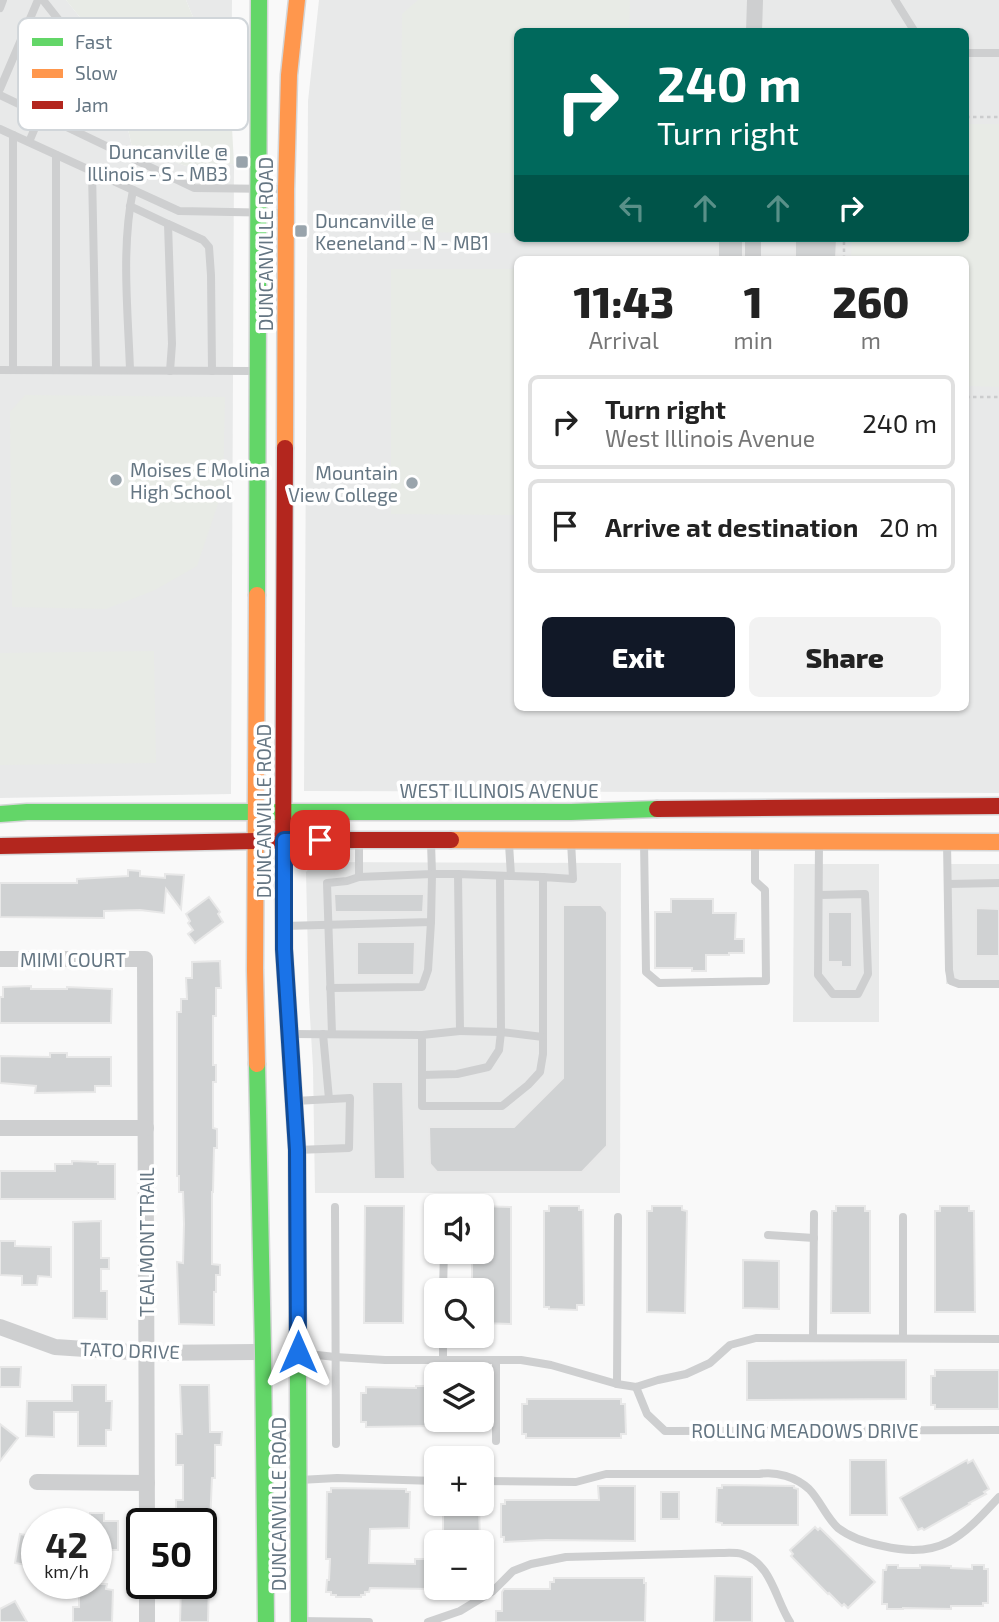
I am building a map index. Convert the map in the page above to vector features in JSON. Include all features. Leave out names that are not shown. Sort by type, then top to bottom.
[{"type":"main road","name":"DUNCANVILLE ROAD","points":[[259,0],[255,970],[281,1352],[299,1480],[294,1622]]},
{"type":"main road","name":"DUNCANVILLE ROAD","points":[[266,1622],[281,1352],[297,1150],[284,926],[283,812],[285,189],[289,75],[297,0]]},
{"type":"main road","name":"WEST ILLINOIS AVENUE","points":[[0,846],[255,840],[755,842],[819,824],[999,806]]},
{"type":"main road","name":"WEST ILLINOIS AVENUE","points":[[0,814],[571,812],[819,824],[947,842],[999,842]]},
{"type":"main road","points":[[571,812],[571,841]]},
{"type":"street","points":[[754,28],[755,0]]},
{"type":"street","name":"MIMI COURT","points":[[0,958],[145,960]]},
{"type":"street","name":"TEALMONT TRAIL","points":[[145,960],[147,1508]]},
{"type":"street","points":[[0,1128],[146,1128]]},
{"type":"street","name":"TATO DRIVE","points":[[0,1326],[55,1347],[146,1353],[281,1352]]},
{"type":"street","points":[[37,1482],[146,1483]]},
{"type":"street","points":[[147,1599],[147,1622]]},
{"type":"lane","points":[[0,8],[4,0]]},
{"type":"lane","points":[[33,18],[41,0],[56,18]]},
{"type":"lane","points":[[895,0],[912,28]]},
{"type":"lane","points":[[0,89],[18,50]]},
{"type":"lane","points":[[969,52],[999,52]]},
{"type":"lane","points":[[0,95],[18,104]]},
{"type":"lane","points":[[0,129],[179,211],[286,213]]},
{"type":"lane","points":[[29,142],[35,130]]},
{"type":"lane","points":[[74,130],[194,188],[285,189]]},
{"type":"lane","points":[[13,135],[13,370]]},
{"type":"lane","points":[[55,370],[56,155]]},
{"type":"lane","points":[[92,171],[96,370]]},
{"type":"lane","points":[[130,370],[126,239],[133,190]]},
{"type":"lane","points":[[130,206],[203,240],[209,247],[212,371]]},
{"type":"lane","points":[[168,224],[172,344],[170,371]]},
{"type":"lane","points":[[0,370],[258,371]]},
{"type":"lane","points":[[819,824],[818,975],[833,994],[858,994],[868,974],[865,894],[819,895]]},
{"type":"lane","points":[[359,841],[359,877]]},
{"type":"lane","points":[[330,988],[422,987],[428,970],[431,922],[430,841]]},
{"type":"lane","points":[[508,841],[511,876]]},
{"type":"lane","points":[[329,1099],[327,883],[359,877],[432,874],[573,879],[571,841]]},
{"type":"lane","points":[[644,841],[646,972],[659,983],[766,981],[765,890],[755,881],[755,842]]},
{"type":"lane","points":[[947,842],[951,981],[959,984],[999,984]]},
{"type":"lane","points":[[458,874],[459,1031]]},
{"type":"lane","points":[[422,1075],[457,1074],[488,1067],[499,1050],[500,876]]},
{"type":"lane","points":[[422,1035],[422,1106],[502,1106],[540,1072],[543,1037],[543,877]]},
{"type":"lane","points":[[947,884],[999,883]]},
{"type":"lane","points":[[284,926],[431,922]]},
{"type":"lane","points":[[289,1034],[422,1035],[459,1031],[543,1037]]},
{"type":"lane","points":[[295,1101],[350,1098],[349,1148],[297,1150]]},
{"type":"lane","points":[[335,1207],[336,1444]]},
{"type":"lane","points":[[813,1338],[814,1214]]},
{"type":"lane","points":[[617,1384],[618,1217]]},
{"type":"lane","points":[[903,1217],[903,1338]]},
{"type":"lane","points":[[768,1235],[814,1238]]},
{"type":"lane","points":[[281,1352],[385,1360],[521,1360],[551,1364],[636,1387],[686,1374],[710,1363],[730,1345],[756,1338],[999,1339]]},
{"type":"lane","points":[[443,1348],[443,1360]]},
{"type":"lane","points":[[496,1360],[496,1441]]},
{"type":"lane","name":"ROLLING MEADOWS DRIVE","points":[[636,1387],[647,1414],[665,1431],[999,1430]]},
{"type":"lane","points":[[494,1481],[576,1482],[606,1474],[776,1472],[809,1489],[839,1529],[855,1538],[891,1548],[913,1550],[935,1548],[957,1538],[999,1497]]},
{"type":"lane","points":[[299,1480],[337,1478],[424,1481]]},
{"type":"lane","points":[[428,1622],[460,1611],[493,1591],[513,1571],[531,1564],[566,1557],[740,1553],[754,1560],[766,1573],[790,1622]]},
{"type":"lane","points":[[294,1622],[369,1622]]},
{"type":"path","points":[[969,117],[999,117]]},
{"type":"path","points":[[969,397],[999,397]]},
{"type":"shaded area","name":"Moises E Molina High School","points":[[0,0],[66,0],[81,18],[18,18],[18,130],[128,130],[132,147],[186,166],[234,164],[231,794],[0,798]]},
{"type":"shaded area","points":[[66,0],[186,0],[193,18],[81,18]]},
{"type":"shaded area","points":[[186,0],[232,0],[232,18],[193,18]]},
{"type":"shaded area","name":"Mountain View College","points":[[319,0],[999,0],[999,793],[304,791],[308,101]]},
{"type":"shaded area","points":[[418,0],[630,0],[629,28],[514,28],[514,233],[400,232],[402,14]]},
{"type":"shaded area","points":[[969,124],[999,124],[999,387],[969,386],[969,256],[851,256],[852,242],[969,242]]},
{"type":"shaded area","points":[[128,130],[232,130],[234,164],[186,166],[132,147]]},
{"type":"shaded area","points":[[391,269],[514,269],[514,515],[391,514]]},
{"type":"shaded area","points":[[25,395],[225,397],[223,489],[197,566],[155,590],[106,609],[12,607],[10,412]]},
{"type":"shaded area","points":[[154,651],[156,763],[0,765],[0,653]]},
{"type":"shaded area","points":[[315,862],[621,863],[620,1193],[315,1193],[306,872]]},
{"type":"shaded area","points":[[794,864],[879,864],[879,1022],[793,1022]]},
{"type":"shaded area","points":[[946,864],[999,864],[999,984],[946,984]]},
{"type":"building","points":[[718,242],[743,242],[743,256],[718,256]]},
{"type":"building","points":[[795,242],[837,242],[836,256],[795,256]]},
{"type":"building","points":[[128,870],[140,871],[140,876],[165,878],[165,874],[184,875],[181,909],[166,889],[164,913],[140,910],[104,911],[104,918],[0,917],[0,883],[77,883],[77,879],[128,876]]},
{"type":"building","points":[[334,894],[424,894],[423,912],[335,912]]},
{"type":"building","points":[[209,897],[220,912],[218,914],[223,922],[195,943],[188,934],[193,930],[186,914]]},
{"type":"building","points":[[671,899],[713,899],[713,913],[736,913],[735,939],[744,939],[744,953],[706,955],[706,971],[692,971],[692,968],[655,968],[655,912],[671,912]]},
{"type":"building","points":[[563,905],[601,905],[607,912],[607,1146],[582,1172],[437,1172],[430,1164],[429,1127],[514,1127],[563,1078]]},
{"type":"building","points":[[976,908],[999,909],[999,956],[976,956]]},
{"type":"building","points":[[828,912],[852,912],[852,967],[841,967],[841,962],[828,962]]},
{"type":"building","points":[[357,942],[415,942],[414,975],[357,975]]},
{"type":"building","points":[[220,961],[221,988],[216,988],[216,1016],[213,1016],[213,1065],[216,1065],[216,1082],[213,1082],[213,1128],[217,1129],[217,1148],[214,1148],[212,1192],[212,1264],[220,1265],[220,1275],[216,1275],[214,1325],[179,1324],[177,1262],[183,1263],[184,1224],[183,1192],[179,1192],[177,1176],[177,1012],[181,1012],[181,999],[187,999],[186,978],[192,978],[192,962]]},
{"type":"building","points":[[31,986],[31,989],[112,989],[111,1023],[0,1023],[0,997],[3,997],[3,987]]},
{"type":"building","points":[[50,1053],[67,1053],[67,1057],[111,1057],[111,1086],[95,1086],[95,1092],[35,1093],[36,1086],[0,1083],[0,1056],[50,1057]]},
{"type":"building","points":[[372,1082],[403,1082],[405,1179],[374,1179]]},
{"type":"building","points":[[72,1161],[115,1164],[115,1199],[0,1199],[0,1171],[55,1171],[55,1164],[72,1164]]},
{"type":"building","points":[[365,1206],[404,1206],[403,1323],[364,1323]]},
{"type":"building","points":[[494,1206],[511,1207],[511,1324],[494,1323],[494,1278],[472,1278],[472,1264],[494,1264]]},
{"type":"building","points":[[549,1206],[579,1206],[579,1210],[583,1210],[584,1305],[577,1305],[577,1310],[544,1307],[544,1211],[549,1211]]},
{"type":"building","points":[[652,1206],[682,1206],[682,1210],[687,1211],[685,1313],[647,1312],[647,1211],[652,1211]]},
{"type":"building","points":[[836,1206],[865,1206],[865,1211],[870,1211],[870,1313],[831,1313],[832,1211],[836,1211]]},
{"type":"building","points":[[940,1206],[969,1206],[969,1211],[974,1211],[975,1312],[935,1312],[935,1211],[940,1211]]},
{"type":"building","points":[[101,1221],[101,1258],[109,1258],[109,1269],[101,1269],[101,1291],[107,1291],[107,1319],[73,1318],[73,1222]]},
{"type":"building","points":[[0,1241],[15,1241],[15,1246],[51,1247],[51,1277],[38,1276],[37,1285],[22,1285],[22,1276],[0,1275]]},
{"type":"building","points":[[743,1260],[779,1261],[779,1309],[743,1308]]},
{"type":"building","points":[[906,1360],[906,1399],[747,1400],[747,1361]]},
{"type":"building","points":[[0,1367],[21,1367],[20,1387],[0,1387]]},
{"type":"building","points":[[935,1370],[999,1370],[999,1409],[935,1409],[935,1405],[931,1405],[931,1376],[935,1376]]},
{"type":"building","points":[[72,1385],[106,1385],[106,1401],[112,1401],[111,1430],[106,1430],[106,1446],[78,1446],[78,1412],[54,1412],[54,1437],[26,1436],[27,1401],[72,1401]]},
{"type":"building","points":[[180,1385],[209,1385],[210,1432],[222,1432],[221,1445],[215,1445],[215,1478],[212,1478],[211,1508],[176,1508],[176,1500],[183,1500],[183,1465],[176,1465],[176,1434],[182,1434]]},
{"type":"building","points":[[424,1386],[424,1426],[366,1427],[366,1422],[361,1422],[361,1393],[366,1393],[366,1387]]},
{"type":"building","points":[[527,1399],[621,1399],[621,1404],[625,1404],[626,1434],[621,1434],[621,1438],[526,1438],[526,1434],[522,1434],[522,1404],[527,1404]]},
{"type":"building","points":[[0,1424],[18,1438],[0,1461]]},
{"type":"building","points":[[850,1460],[886,1460],[887,1515],[850,1515]]},
{"type":"building","points":[[967,1460],[968,1463],[973,1460],[989,1489],[984,1492],[986,1494],[924,1530],[918,1530],[900,1498]]},
{"type":"building","points":[[722,1485],[794,1486],[798,1489],[798,1525],[722,1525],[716,1522],[717,1488],[722,1488]]},
{"type":"building","points":[[598,1486],[635,1486],[635,1541],[504,1542],[504,1537],[501,1537],[501,1504],[505,1504],[505,1500],[599,1500]]},
{"type":"building","points":[[331,1488],[406,1489],[406,1492],[410,1492],[409,1528],[370,1529],[369,1563],[415,1564],[415,1559],[424,1559],[424,1589],[370,1588],[369,1592],[365,1592],[361,1597],[336,1597],[331,1595],[331,1592],[326,1592],[330,1559],[326,1559],[327,1492],[331,1492]]},
{"type":"building","points":[[661,1492],[679,1492],[679,1519],[661,1519]]},
{"type":"building","points":[[443,1516],[479,1516],[480,1530],[443,1530]]},
{"type":"building","points":[[112,1521],[118,1521],[118,1550],[112,1550]]},
{"type":"building","points":[[815,1527],[818,1530],[820,1528],[875,1582],[848,1608],[828,1594],[791,1556],[793,1554],[790,1550]]},
{"type":"building","points":[[20,1534],[21,1534],[21,1564],[15,1563]]},
{"type":"building","points":[[887,1565],[898,1565],[898,1568],[920,1568],[920,1565],[972,1569],[972,1565],[984,1565],[984,1569],[988,1569],[988,1603],[983,1603],[983,1606],[951,1606],[951,1609],[887,1609],[887,1604],[882,1604],[883,1570],[886,1570]]},
{"type":"building","points":[[715,1576],[752,1577],[752,1622],[714,1622]]},
{"type":"building","points":[[554,1578],[644,1578],[645,1622],[496,1622],[496,1611],[502,1611],[504,1589],[550,1589],[550,1582],[554,1582]]},
{"type":"building","points":[[113,1590],[112,1622],[73,1622],[73,1607],[79,1607],[79,1599],[112,1599]]},
{"type":"building","points":[[181,1599],[209,1599],[208,1622],[180,1622]]},
{"type":"building","points":[[15,1601],[27,1622],[0,1622],[0,1609]]},
{"type":"traffic: fast","points":[[257,595],[259,0]]},
{"type":"traffic: fast","points":[[0,814],[571,812],[657,809]]},
{"type":"traffic: fast","points":[[283,873],[284,949],[297,1150],[299,1622]]},
{"type":"traffic: fast","points":[[257,1064],[266,1622]]},
{"type":"traffic: slow","points":[[285,448],[289,75],[297,0]]},
{"type":"traffic: slow","points":[[257,595],[257,1064]]},
{"type":"traffic: slow","points":[[451,840],[999,842]]},
{"type":"traffic: jam","points":[[283,873],[285,448]]},
{"type":"traffic: jam","points":[[657,809],[999,806]]},
{"type":"traffic: jam","points":[[0,846],[451,840]]},
{"type":"place","name":"Duncanville @ Illinois - S - MB3","points":[[242,162]]},
{"type":"place","name":"Duncanville @ Keeneland - N - MB1","points":[[301,231]]},
{"type":"place","name":"Moises E Molina High School","points":[[116,480]]},
{"type":"place","name":"Mountain View College","points":[[412,483]]},
{"type":"route","points":[[298,1352],[297,1150],[284,949],[284,840],[320,840]]}]
